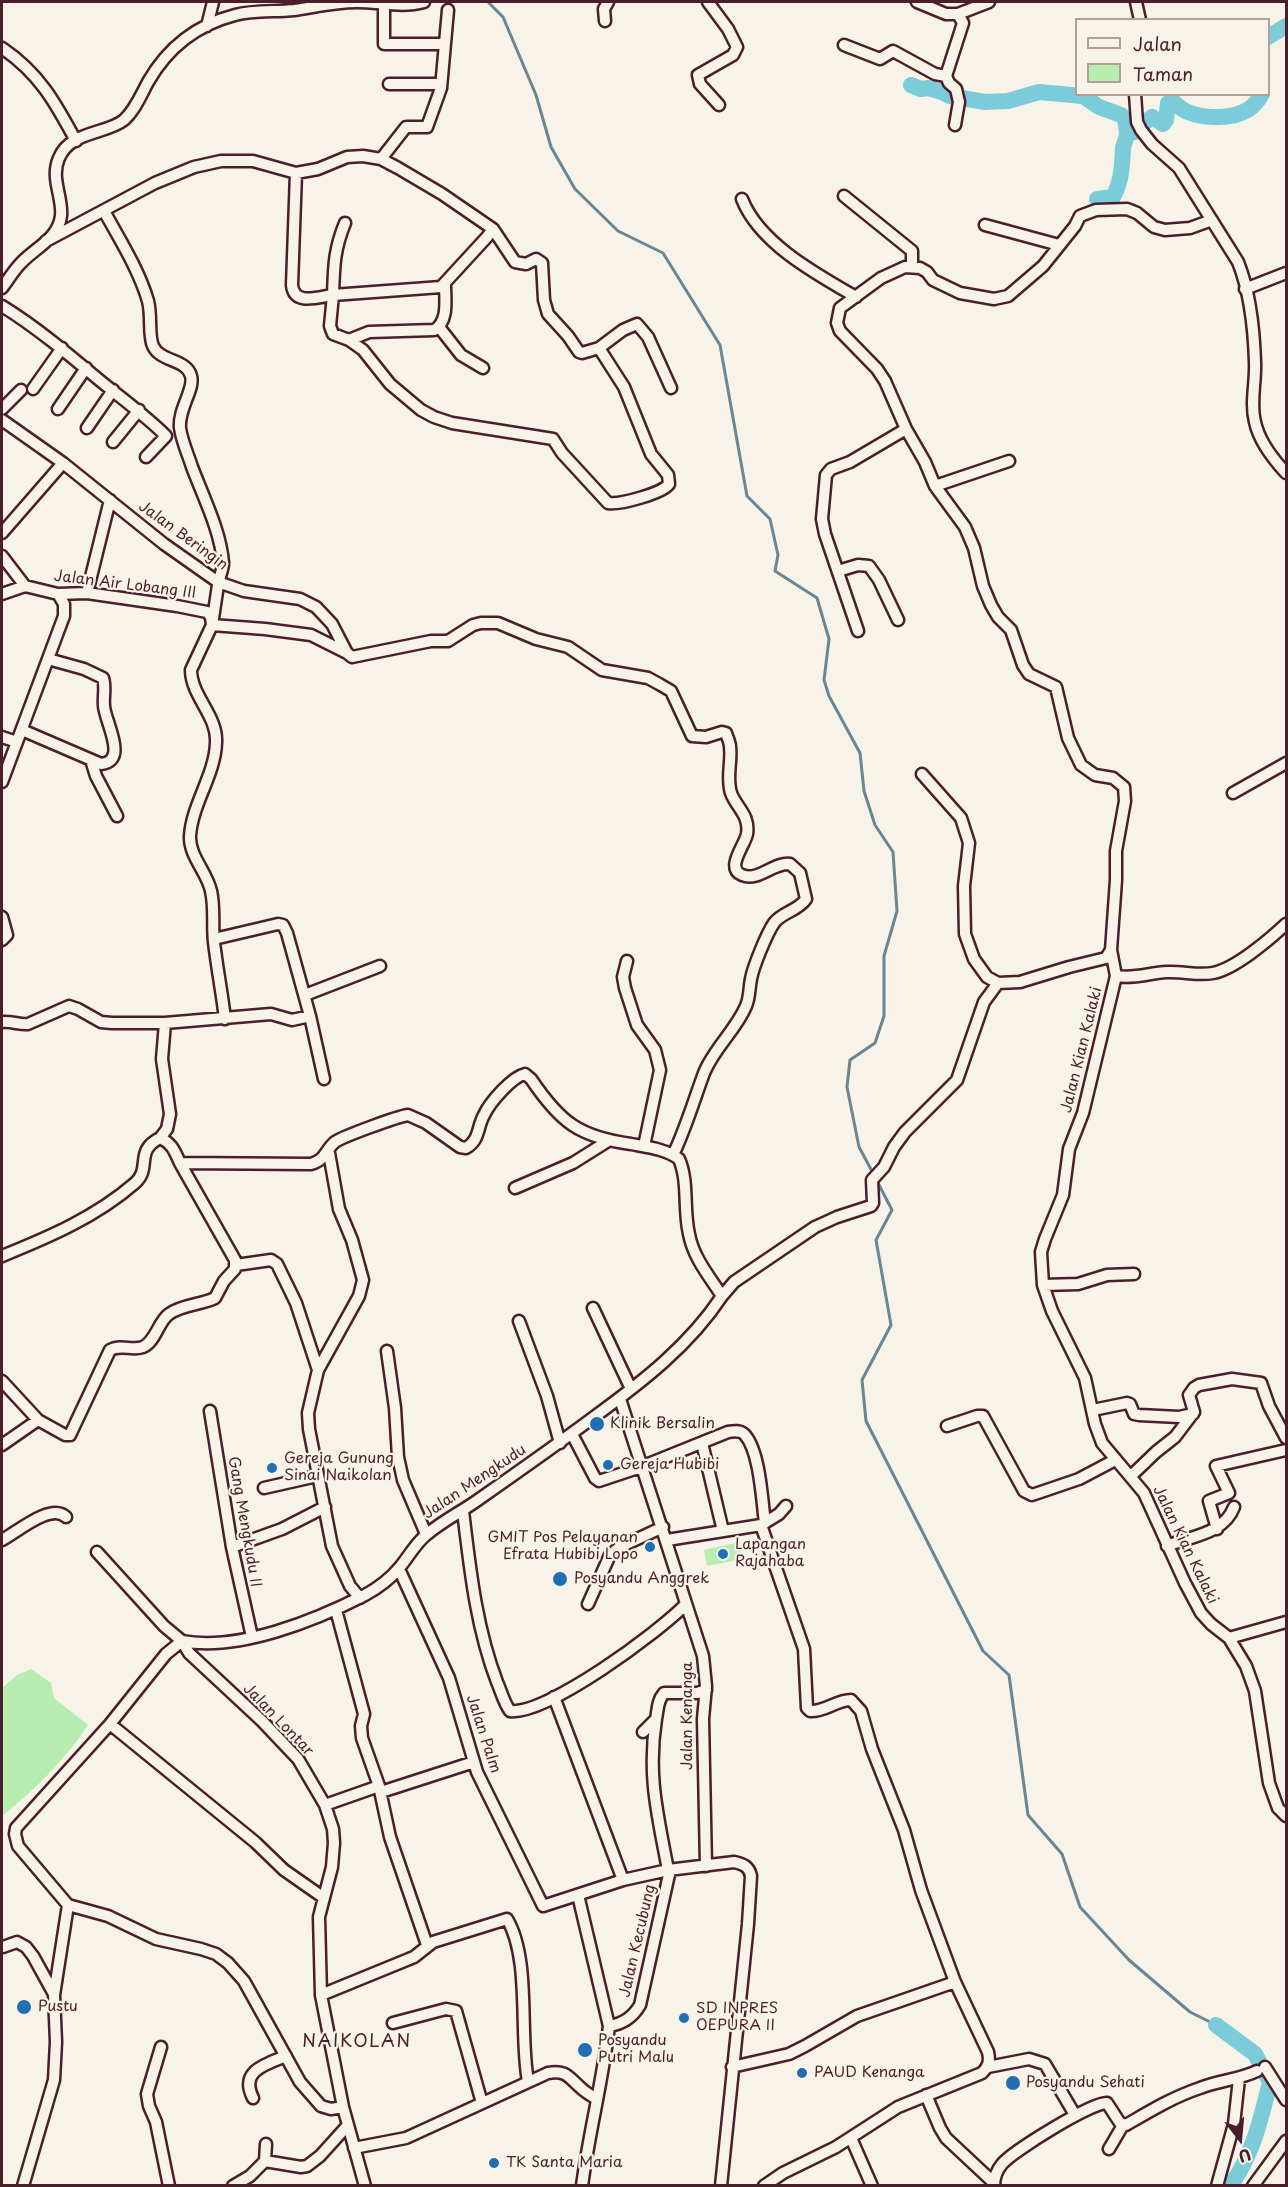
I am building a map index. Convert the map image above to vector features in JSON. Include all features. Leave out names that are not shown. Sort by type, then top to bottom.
[{"type":"street","points":[[207,26],[213,2]]},
{"type":"street","points":[[2,288],[21,263],[56,233],[62,213],[55,182],[59,158],[84,135],[116,126],[124,120],[132,112],[156,69],[181,40],[228,17],[249,12],[293,10],[331,3],[409,5],[424,2]]},
{"type":"street","points":[[605,21],[604,9],[608,2]]},
{"type":"street","points":[[708,2],[728,29],[737,47],[733,55],[698,75],[700,84],[719,105]]},
{"type":"street","points":[[917,2],[946,14],[958,14],[989,2]]},
{"type":"street","points":[[1136,2],[1140,18]]},
{"type":"street","points":[[384,4],[384,45],[445,44]]},
{"type":"street","points":[[381,159],[406,127],[427,127],[441,84],[448,10]]},
{"type":"street","points":[[955,124],[959,102],[956,88],[949,83],[946,76],[963,23],[958,14]]},
{"type":"street","points":[[844,45],[880,59],[893,51],[935,74],[946,76]]},
{"type":"street","points":[[2,48],[24,65],[54,99],[76,141]]},
{"type":"street","points":[[389,84],[441,84]]},
{"type":"street","points":[[1135,96],[1139,126],[1152,144],[1179,168],[1238,262],[1251,319],[1255,362],[1254,420],[1270,455],[1287,472]]},
{"type":"street","points":[[46,241],[155,183],[194,166],[212,162],[253,161],[296,173],[318,169],[347,157],[381,159],[442,194],[493,229],[515,262],[526,264],[536,259],[542,263],[545,307],[548,314],[579,352],[599,348],[632,325],[637,324],[648,337],[671,388]]},
{"type":"street","points":[[296,173],[293,292],[302,299],[430,290],[445,285],[493,229]]},
{"type":"street","points":[[844,196],[912,250],[912,266]]},
{"type":"street","points":[[742,199],[750,217],[767,236],[819,276],[856,297]]},
{"type":"street","points":[[1212,220],[1190,228],[1165,230],[1154,227],[1137,213],[1127,209],[1096,210],[1080,216],[1043,266],[1008,296],[994,299],[960,293],[933,280],[927,272],[912,266],[905,267],[881,278],[840,308],[837,323],[840,331],[877,369],[885,381],[935,486],[968,533],[983,586],[998,617],[1011,630],[1023,665],[1029,674],[1056,687],[1068,738],[1081,765],[1095,775],[1113,778],[1124,787],[1125,801],[1116,851],[1111,950],[1116,976],[1133,978],[1166,972],[1212,974],[1222,971],[1268,940],[1287,924]]},
{"type":"street","points":[[104,211],[143,284],[151,313],[151,339],[154,347],[160,355],[186,367],[192,377],[192,385],[181,409],[180,430],[185,450],[209,512],[223,566],[218,582],[212,625],[191,670],[192,682],[206,708],[217,744],[212,766],[192,823],[190,839],[193,851],[212,892],[214,939],[225,1019]]},
{"type":"street","points":[[345,223],[335,251],[331,332],[335,336],[349,340],[363,350],[390,384],[421,410],[434,417],[452,423],[553,440],[592,488],[608,503],[618,504],[664,490],[669,484],[669,478],[651,454],[624,387],[599,348]]},
{"type":"street","points":[[985,225],[1059,245]]},
{"type":"street","points":[[1245,289],[1287,273]]},
{"type":"street","points":[[349,340],[369,332],[435,330],[443,320],[445,285]]},
{"type":"street","points":[[2,306],[27,321],[62,348],[139,410],[166,436],[146,457]]},
{"type":"street","points":[[439,327],[461,355],[483,368]]},
{"type":"street","points":[[33,389],[62,348]]},
{"type":"street","points":[[58,410],[86,368]]},
{"type":"street","points":[[2,409],[21,390]]},
{"type":"street","points":[[87,428],[113,390]]},
{"type":"street","points":[[113,442],[139,410]]},
{"type":"street","name":"Jalan Beringin","points":[[2,420],[63,463],[164,544],[218,582],[244,591],[300,599],[316,607],[332,624],[347,653]]},
{"type":"street","points":[[858,631],[825,534],[822,519],[826,474],[831,469],[850,462],[906,429]]},
{"type":"street","points":[[935,486],[1009,461]]},
{"type":"street","points":[[2,533],[63,463]]},
{"type":"street","points":[[87,593],[110,500]]},
{"type":"street","points":[[2,556],[25,586],[2,594]]},
{"type":"street","points":[[838,571],[858,565],[869,566],[879,580],[898,621]]},
{"type":"street","name":"Jalan Air Lobang III","points":[[25,586],[58,594],[87,593],[201,610],[211,616],[212,625]]},
{"type":"street","points":[[2,782],[64,616],[64,604],[58,594]]},
{"type":"street","points":[[212,625],[311,635],[356,657],[431,641],[448,641],[473,625],[498,623],[530,637],[568,647],[602,670],[648,678],[659,684],[671,691],[692,736],[699,738],[726,733],[730,746],[729,787],[744,813],[747,828],[743,846],[736,859],[736,869],[739,874],[745,876],[756,875],[780,864],[790,864],[800,873],[806,899],[802,905],[779,917],[773,925],[751,980],[745,1009],[716,1050],[704,1072],[688,1121],[673,1155]]},
{"type":"street","points":[[22,730],[101,764],[107,763],[115,754],[104,706],[104,680],[100,675],[84,669],[48,659]]},
{"type":"street","points":[[2,737],[17,742]]},
{"type":"street","points":[[91,760],[96,776],[117,816]]},
{"type":"street","points":[[1233,793],[1287,763]]},
{"type":"street","points":[[922,774],[961,818],[969,843],[964,886],[965,934],[979,968],[987,977],[998,983],[1020,982],[1106,958],[1111,950]]},
{"type":"street","points":[[2,917],[7,935],[2,940]]},
{"type":"street","points":[[214,939],[278,924],[283,925],[310,1016],[324,1079]]},
{"type":"street","points":[[627,961],[623,977],[625,987],[637,1025],[655,1050],[660,1070],[644,1146]]},
{"type":"street","points":[[304,995],[380,966]]},
{"type":"street","name":"Jalan Kian Kalaki","points":[[1116,976],[1083,1113],[1069,1149],[1063,1195],[1041,1252],[1043,1285],[1047,1300],[1085,1378],[1102,1443],[1144,1493],[1167,1546],[1201,1613],[1229,1638],[1252,1680],[1269,1783],[1278,1808],[1287,1816]]},
{"type":"street","name":"Jalan Mengkudu","points":[[182,1641],[195,1644],[268,1634],[336,1610],[375,1589],[399,1569],[426,1534],[560,1443],[620,1399],[675,1353],[706,1320],[734,1282],[815,1227],[871,1206],[874,1199],[872,1180],[884,1167],[894,1147],[905,1132],[957,1080],[984,1002],[998,983]]},
{"type":"street","points":[[2,1020],[28,1024],[69,1006],[101,1022],[165,1023],[271,1014],[292,1020],[310,1016]]},
{"type":"street","points":[[2,1256],[86,1218],[135,1183],[142,1173],[146,1149],[167,1129],[170,1114],[162,1059],[165,1023]]},
{"type":"street","points":[[180,1163],[310,1164],[318,1162],[336,1142],[408,1115],[426,1123],[460,1147],[466,1148],[476,1140],[480,1122],[491,1103],[516,1078],[525,1074],[570,1124],[589,1136],[644,1146],[679,1159],[683,1170],[687,1219],[692,1245],[722,1296]]},
{"type":"street","points":[[2,1381],[38,1420],[65,1435],[72,1434],[108,1352],[117,1347],[144,1346],[169,1314],[186,1306],[214,1298],[224,1281],[233,1273],[236,1265],[232,1253],[172,1146],[160,1138]]},
{"type":"street","points":[[514,1188],[573,1163],[608,1141]]},
{"type":"street","points":[[328,1153],[339,1209],[352,1240],[363,1280],[359,1296],[318,1370],[308,1413],[310,1442],[332,1546],[350,1586],[360,1598]]},
{"type":"street","points":[[236,1265],[271,1260],[277,1264],[296,1303],[318,1370]]},
{"type":"street","points":[[1043,1285],[1076,1285],[1131,1275]]},
{"type":"street","points":[[593,1308],[631,1389]]},
{"type":"street","points":[[519,1321],[560,1443]]},
{"type":"street","points":[[387,1352],[395,1408],[398,1457],[403,1479],[426,1534]]},
{"type":"street","points":[[1193,1414],[1189,1395],[1194,1388],[1232,1379],[1261,1383],[1269,1406],[1287,1438]]},
{"type":"street","name":"Jalan Kenanga","points":[[620,1399],[703,1656],[706,1690],[703,1719],[706,1866]]},
{"type":"street","points":[[1093,1410],[1127,1403],[1130,1404],[1134,1414],[1139,1415],[1179,1417],[1193,1414]]},
{"type":"street","name":"Gang Mengkudu II","points":[[210,1411],[232,1547],[252,1637]]},
{"type":"street","points":[[1131,1476],[1174,1437],[1193,1414]]},
{"type":"street","points":[[947,1426],[983,1416],[1024,1491],[1032,1495],[1078,1479],[1115,1460]]},
{"type":"street","points":[[2,1445],[38,1420]]},
{"type":"street","points":[[572,1434],[591,1472],[599,1480],[641,1467],[734,1430],[745,1435],[752,1448],[756,1465],[763,1524],[804,1649],[807,1708],[810,1711],[819,1710],[838,1701],[851,1700],[861,1711],[872,1749],[904,1830],[921,1890],[955,1982],[988,2052],[988,2067]]},
{"type":"street","points":[[702,1443],[723,1531]]},
{"type":"street","points":[[1217,1529],[1209,1501],[1229,1493],[1216,1466],[1287,1450]]},
{"type":"street","points":[[264,1488],[317,1476]]},
{"type":"street","points":[[667,1540],[763,1524],[779,1514],[786,1506]]},
{"type":"street","points":[[232,1547],[282,1528],[325,1507]]},
{"type":"street","points":[[1167,1546],[1217,1529],[1228,1520],[1234,1508]]},
{"type":"street","points":[[463,1511],[470,1573],[483,1638],[510,1711],[518,1711],[555,1696],[629,1652],[669,1621],[686,1604]]},
{"type":"street","points":[[2,1540],[44,1515],[59,1512],[66,1517]]},
{"type":"street","points":[[588,1604],[614,1551],[663,1527]]},
{"type":"street","name":"Jalan Lontar","points":[[97,1552],[164,1626],[182,1641],[189,1653],[262,1721],[298,1759],[326,1805],[333,1829],[334,1843],[332,1867],[319,1917],[321,1995],[343,2107],[365,2186]]},
{"type":"street","name":"Jalan Palm","points":[[399,1569],[449,1678],[474,1761],[487,1794],[543,1906],[578,1895]]},
{"type":"street","points":[[336,1610],[349,1666],[362,1707],[362,1738],[380,1789],[393,1847],[427,1946]]},
{"type":"street","points":[[1229,1638],[1287,1622]]},
{"type":"street","points":[[182,1641],[166,1654],[110,1724],[19,1824],[15,1834],[18,1846],[68,1905],[108,1916],[156,1938],[216,1954],[228,1963],[244,1981],[300,2082],[321,2106],[331,2109],[343,2107]]},
{"type":"street","points":[[669,1870],[654,1797],[652,1740],[659,1700],[664,1694],[697,1693],[706,1690]]},
{"type":"street","points":[[555,1696],[623,1880]]},
{"type":"street","points":[[643,1732],[657,1719]]},
{"type":"street","points":[[110,1724],[255,1842],[284,1869],[324,1898]]},
{"type":"street","points":[[326,1805],[474,1761]]},
{"type":"street","points":[[582,2186],[597,2099],[604,2074],[609,2026],[578,1895],[623,1880],[669,1870],[734,1862],[750,1870],[751,1876],[721,2186]]},
{"type":"street","name":"Jalan Kecubung","points":[[609,2026],[624,2021],[640,2005],[669,1870]]},
{"type":"street","points":[[23,2186],[54,2080],[56,2042],[54,1995],[68,1905]]},
{"type":"street","points":[[321,1995],[406,1961],[427,1946],[448,1937],[507,1919],[514,1933],[520,1964],[524,2057],[528,2081]]},
{"type":"street","points":[[3,1947],[17,1942],[26,1947],[54,1995]]},
{"type":"street","points":[[732,2067],[789,2054],[857,2016],[955,1982]]},
{"type":"street","points":[[393,2024],[446,2009],[456,2011],[482,2103]]},
{"type":"street","points":[[161,2047],[147,2099],[156,2122],[170,2186]]},
{"type":"street","points":[[253,2098],[249,2082],[254,2072],[286,2056]]},
{"type":"street","points":[[765,2186],[783,2173],[819,2157],[851,2138],[888,2112],[926,2095],[974,2078],[988,2067],[1029,2059],[1045,2064],[1075,2115]]},
{"type":"street","points":[[1109,2149],[1123,2125],[1165,2102],[1224,2080],[1239,2079],[1261,2069],[1282,2084],[1287,2100]]},
{"type":"street","points":[[354,2148],[406,2138],[548,2073],[558,2071],[566,2074],[584,2091],[597,2099]]},
{"type":"street","points":[[1217,2186],[1234,2124],[1239,2079]]},
{"type":"street","points":[[926,2095],[946,2138],[994,2184],[1001,2166],[1016,2152],[1090,2107],[1107,2103],[1123,2125]]},
{"type":"street","points":[[265,2161],[307,2166],[320,2157],[348,2125]]},
{"type":"street","points":[[851,2138],[872,2186]]},
{"type":"street","points":[[1253,2186],[1286,2143]]},
{"type":"street","points":[[233,2186],[250,2176],[265,2161],[266,2144]]},
{"type":"green space","name":"Lapangan Rajahaba","points":[[740,1542],[743,1559],[707,1566],[704,1550]]},
{"type":"green space","points":[[31,1669],[51,1683],[54,1698],[88,1725],[49,1774],[2,1816],[2,1688],[17,1675]]},
{"type":"waterway","points":[[488,2],[503,17],[536,95],[551,147],[575,189],[618,231],[663,253],[720,345],[747,496],[770,519],[778,555],[775,571],[817,598],[829,639],[824,680],[829,696],[860,753],[864,791],[875,825],[893,852],[897,911],[884,956],[884,1016],[875,1043],[850,1060],[847,1087],[859,1147],[874,1175]]},
{"type":"waterway","points":[[1270,36],[1286,26]]},
{"type":"waterway","points":[[911,85],[950,96],[985,102],[1008,101],[1039,92],[1075,95]]},
{"type":"waterway","points":[[1083,96],[1099,107],[1121,115],[1125,119],[1127,133],[1135,132],[1137,126],[1152,117],[1163,124],[1166,120],[1168,103],[1175,103],[1182,109],[1200,116],[1222,117],[1232,116],[1249,109],[1261,96]]},
{"type":"waterway","points":[[1097,199],[1113,197],[1116,191],[1127,133]]},
{"type":"waterway","points":[[877,1181],[892,1210],[876,1240],[891,1325],[862,1380],[866,1421],[983,1651],[1009,1675],[1028,1815],[1062,1854],[1080,1907],[1129,1960],[1190,2012],[1216,2025]]},
{"type":"waterway","points":[[1216,2025],[1255,2054],[1270,2082],[1250,2149],[1230,2186]]},
{"type":"place","name":"Klinik Bersalin","points":[[597,1424]]},
{"type":"place","name":"Gereja Hubibi","points":[[608,1465]]},
{"type":"place","name":"Gereja Gunung Sinai Naikolan","points":[[272,1468]]},
{"type":"place","name":"GMIT Pos Pelayanan Efrata Hubibi Lopo","points":[[650,1547]]},
{"type":"place","name":"Lapangan Rajahaba","points":[[723,1554]]},
{"type":"place","name":"Posyandu Anggrek","points":[[560,1579]]},
{"type":"place","name":"Pustu","points":[[24,2007]]},
{"type":"place","name":"SD INPRES OEPURA II","points":[[684,2018]]},
{"type":"place","name":"Posyandu Putri Malu","points":[[585,2050]]},
{"type":"place","name":"PAUD Kenanga","points":[[802,2073]]},
{"type":"place","name":"Posyandu Sehati","points":[[1013,2083]]},
{"type":"place","name":"TK Santa Maria","points":[[494,2163]]},
{"type":"district","name":"NAIKOLAN","points":[[357,2042]]}]
